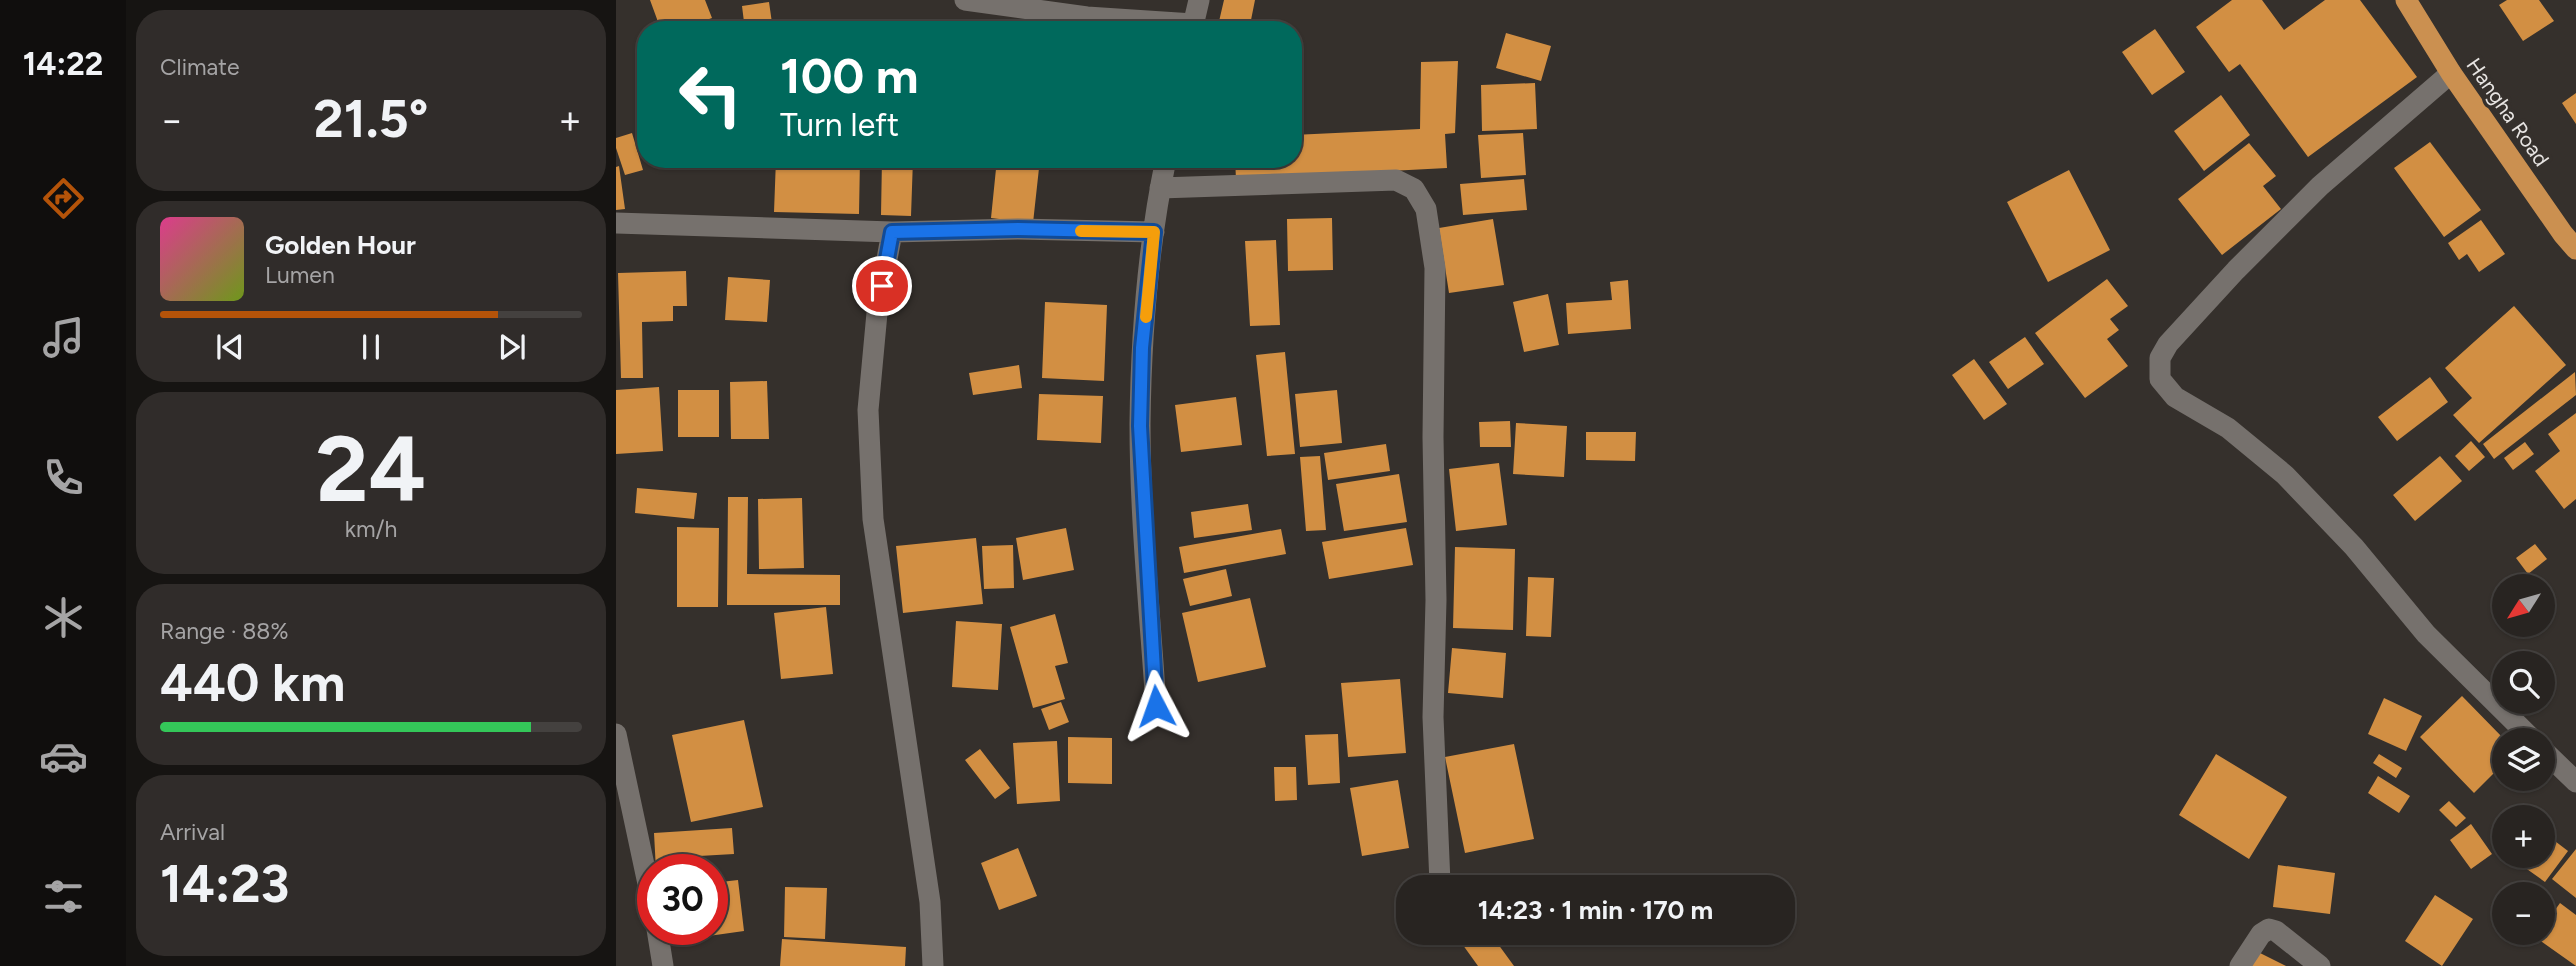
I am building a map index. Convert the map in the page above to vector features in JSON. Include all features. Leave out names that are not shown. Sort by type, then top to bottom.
[{"type":"highway","name":"Hangha Road","points":[[2406,0],[2451,73],[2576,249]]},
{"type":"street","points":[[965,0],[1129,21]]},
{"type":"street","points":[[1194,21],[1199,0]]},
{"type":"street","points":[[2451,73],[2320,186],[2236,270],[2168,344],[2160,358],[2160,379],[2175,397],[2228,428],[2286,475],[2354,547],[2426,634],[2521,728]]},
{"type":"street","points":[[1156,706],[1140,426],[1142,348],[1154,232],[1164,168]]},
{"type":"street","points":[[1160,188],[1396,180],[1414,189],[1426,209],[1435,268],[1433,437],[1436,600],[1433,717],[1440,875]]},
{"type":"street","points":[[616,223],[892,232],[1018,229],[1154,232]]},
{"type":"street","points":[[892,232],[877,313],[868,410],[873,519],[930,902],[933,966]]},
{"type":"street","points":[[616,734],[642,854]]},
{"type":"street","points":[[2555,762],[2576,782]]},
{"type":"street","points":[[2239,966],[2261,934],[2269,929],[2276,931],[2320,966]]},
{"type":"street","points":[[660,945],[663,966]]},
{"type":"building","points":[[650,0],[705,0],[712,18],[704,21],[658,21]]},
{"type":"building","points":[[1224,0],[1255,0],[1251,21],[1219,21]]},
{"type":"building","points":[[2232,0],[2262,0],[2284,30],[2325,0],[2360,0],[2417,77],[2308,157],[2240,64],[2229,72],[2196,27]]},
{"type":"building","points":[[2507,0],[2539,0],[2554,21],[2523,41],[2499,5]]},
{"type":"building","points":[[769,2],[772,21],[744,21],[742,6]]},
{"type":"building","points":[[2155,29],[2185,72],[2152,95],[2122,52]]},
{"type":"building","points":[[1506,33],[1551,46],[1541,81],[1496,68]]},
{"type":"building","points":[[1458,61],[1455,133],[1445,134],[1447,168],[1236,179],[1235,168],[1302,168],[1302,135],[1420,129],[1421,62]]},
{"type":"building","points":[[1535,83],[1537,129],[1482,131],[1481,85]]},
{"type":"building","points":[[2576,93],[2576,124],[2562,103]]},
{"type":"building","points":[[2221,95],[2250,135],[2204,171],[2174,131]]},
{"type":"building","points":[[632,133],[637,150],[637,168],[643,170],[625,175],[616,148],[616,138]]},
{"type":"building","points":[[1523,133],[1526,175],[1481,178],[1478,135]]},
{"type":"building","points":[[2430,142],[2481,210],[2444,237],[2394,168]]},
{"type":"building","points":[[2249,143],[2276,176],[2263,186],[2281,209],[2222,255],[2178,199]]},
{"type":"building","points":[[619,166],[625,209],[616,210],[616,167]]},
{"type":"building","points":[[776,168],[860,168],[859,214],[774,212]]},
{"type":"building","points":[[882,168],[913,168],[911,216],[881,215]]},
{"type":"building","points":[[996,168],[1039,168],[1033,223],[991,218]]},
{"type":"building","points":[[2069,170],[2110,250],[2048,282],[2007,202]]},
{"type":"building","points":[[1524,179],[1527,210],[1463,215],[1460,184]]},
{"type":"building","points":[[1332,218],[1333,270],[1288,271],[1287,219]]},
{"type":"building","points":[[1493,219],[1504,285],[1449,293],[1439,228]]},
{"type":"building","points":[[2481,220],[2505,254],[2479,272],[2467,254],[2459,260],[2448,243]]},
{"type":"building","points":[[1276,240],[1280,325],[1250,326],[1245,241]]},
{"type":"building","points":[[686,271],[687,306],[673,306],[673,321],[642,322],[643,378],[621,378],[618,273]]},
{"type":"building","points":[[728,277],[770,280],[767,322],[725,320]]},
{"type":"building","points":[[2107,279],[2128,306],[2110,319],[2119,330],[2107,339],[2128,366],[2085,398],[2035,333]]},
{"type":"building","points":[[1628,280],[1631,329],[1568,334],[1566,303],[1612,300],[1610,282]]},
{"type":"building","points":[[1548,294],[1559,345],[1524,352],[1513,302]]},
{"type":"building","points":[[1045,302],[1107,305],[1104,381],[1042,378]]},
{"type":"building","points":[[2514,306],[2566,365],[2479,443],[2453,415],[2472,398],[2445,368]]},
{"type":"building","points":[[2025,337],[2044,364],[2008,389],[1989,362]]},
{"type":"building","points":[[1285,352],[1295,454],[1267,456],[1256,355]]},
{"type":"building","points":[[1974,359],[2007,404],[1984,420],[1952,375]]},
{"type":"building","points":[[1019,365],[1022,388],[973,395],[969,373]]},
{"type":"building","points":[[2575,372],[2576,395],[2494,459],[2483,444]]},
{"type":"building","points":[[2430,377],[2448,402],[2397,441],[2378,417]]},
{"type":"building","points":[[767,381],[769,439],[731,439],[730,382]]},
{"type":"building","points":[[659,387],[663,451],[616,454],[616,390]]},
{"type":"building","points":[[678,390],[719,390],[719,437],[678,437]]},
{"type":"building","points":[[1337,390],[1342,443],[1300,447],[1295,394]]},
{"type":"building","points":[[1039,394],[1103,396],[1101,443],[1037,440]]},
{"type":"building","points":[[1236,397],[1242,445],[1181,452],[1175,405]]},
{"type":"building","points":[[2576,413],[2576,499],[2564,509],[2535,471],[2560,451],[2548,434]]},
{"type":"building","points":[[1510,421],[1511,447],[1480,447],[1479,422]]},
{"type":"building","points":[[1516,423],[1567,426],[1564,477],[1513,474]]},
{"type":"building","points":[[1586,432],[1636,432],[1635,461],[1586,460]]},
{"type":"building","points":[[2471,441],[2485,457],[2469,471],[2455,456]]},
{"type":"building","points":[[2525,442],[2534,454],[2513,470],[2504,458]]},
{"type":"building","points":[[1386,444],[1390,471],[1328,480],[1324,453]]},
{"type":"building","points":[[1320,456],[1326,530],[1306,531],[1300,457]]},
{"type":"building","points":[[2440,456],[2462,481],[2415,521],[2393,495]]},
{"type":"building","points":[[1499,463],[1507,525],[1456,531],[1449,469]]},
{"type":"building","points":[[1399,474],[1407,522],[1344,531],[1336,484]]},
{"type":"building","points":[[637,488],[697,493],[694,519],[635,513]]},
{"type":"building","points":[[728,497],[748,497],[747,574],[840,575],[840,605],[727,605]]},
{"type":"building","points":[[802,498],[804,568],[759,569],[758,499]]},
{"type":"building","points":[[1248,504],[1252,530],[1194,538],[1191,512]]},
{"type":"building","points":[[677,527],[719,528],[718,607],[677,607]]},
{"type":"building","points":[[1066,528],[1074,570],[1023,580],[1016,538]]},
{"type":"building","points":[[1406,528],[1413,565],[1329,579],[1322,542]]},
{"type":"building","points":[[1281,529],[1286,554],[1184,573],[1179,547]]},
{"type":"building","points":[[976,538],[983,604],[903,613],[896,546]]},
{"type":"building","points":[[2535,544],[2547,559],[2528,574],[2516,558]]},
{"type":"building","points":[[1013,545],[1014,588],[984,589],[982,546]]},
{"type":"building","points":[[1455,547],[1515,549],[1513,630],[1453,628]]},
{"type":"building","points":[[1226,569],[1232,596],[1190,606],[1183,579]]},
{"type":"building","points":[[1528,577],[1554,578],[1551,637],[1526,636]]},
{"type":"building","points":[[1250,598],[1266,667],[1198,682],[1182,613]]},
{"type":"building","points":[[826,607],[833,674],[781,679],[774,613]]},
{"type":"building","points":[[1055,614],[1068,663],[1055,666],[1065,699],[1033,708],[1010,627]]},
{"type":"building","points":[[956,621],[1002,624],[998,690],[952,687]]},
{"type":"building","points":[[1452,648],[1506,653],[1503,698],[1448,693]]},
{"type":"building","points":[[1400,679],[1406,753],[1348,757],[1341,683]]},
{"type":"building","points":[[2462,696],[2493,728],[2492,775],[2474,793],[2420,737]]},
{"type":"building","points":[[2384,698],[2422,716],[2406,751],[2368,734]]},
{"type":"building","points":[[1061,702],[1069,722],[1049,730],[1041,709]]},
{"type":"building","points":[[744,720],[763,807],[691,822],[672,735]]},
{"type":"building","points":[[1338,734],[1340,783],[1308,785],[1305,735]]},
{"type":"building","points":[[1068,737],[1112,738],[1112,784],[1068,783]]},
{"type":"building","points":[[1057,741],[1060,801],[1017,804],[1013,743]]},
{"type":"building","points":[[1514,744],[1534,839],[1465,853],[1445,757]]},
{"type":"building","points":[[980,749],[1010,788],[995,799],[965,760]]},
{"type":"building","points":[[2216,754],[2287,797],[2249,859],[2179,815]]},
{"type":"building","points":[[2379,754],[2402,768],[2396,778],[2373,763]]},
{"type":"building","points":[[1274,767],[1296,767],[1297,800],[1275,801]]},
{"type":"building","points":[[2378,776],[2410,796],[2399,813],[2368,793]]},
{"type":"building","points":[[1398,780],[1409,848],[1362,856],[1350,788]]},
{"type":"building","points":[[2449,801],[2466,818],[2456,827],[2439,810]]},
{"type":"building","points":[[2471,824],[2492,854],[2471,869],[2450,840]]},
{"type":"building","points":[[732,828],[734,854],[655,854],[654,833]]},
{"type":"building","points":[[2555,841],[2568,851],[2545,882],[2525,868],[2555,868]]},
{"type":"building","points":[[1018,848],[1037,896],[999,910],[981,863]]},
{"type":"building","points":[[2576,849],[2576,898],[2552,879]]},
{"type":"building","points":[[2278,865],[2335,873],[2330,914],[2273,907]]},
{"type":"building","points":[[738,880],[744,931],[728,933],[728,881]]},
{"type":"building","points":[[785,887],[827,888],[825,939],[784,937]]},
{"type":"building","points":[[2435,895],[2473,919],[2442,966],[2405,941]]},
{"type":"building","points":[[2560,903],[2576,915],[2576,966],[2546,945],[2555,945],[2555,910]]},
{"type":"building","points":[[782,939],[906,947],[905,966],[780,966]]},
{"type":"building","points":[[1463,945],[1499,945],[1514,966],[1478,966]]},
{"type":"building","points":[[2254,950],[2286,966],[2246,966]]},
{"type":"slow traffic","points":[[1081,231],[1154,232],[1146,317]]},
{"type":"route","points":[[882,286],[892,232],[1018,229],[1154,232],[1142,348],[1140,426],[1156,706]]}]
